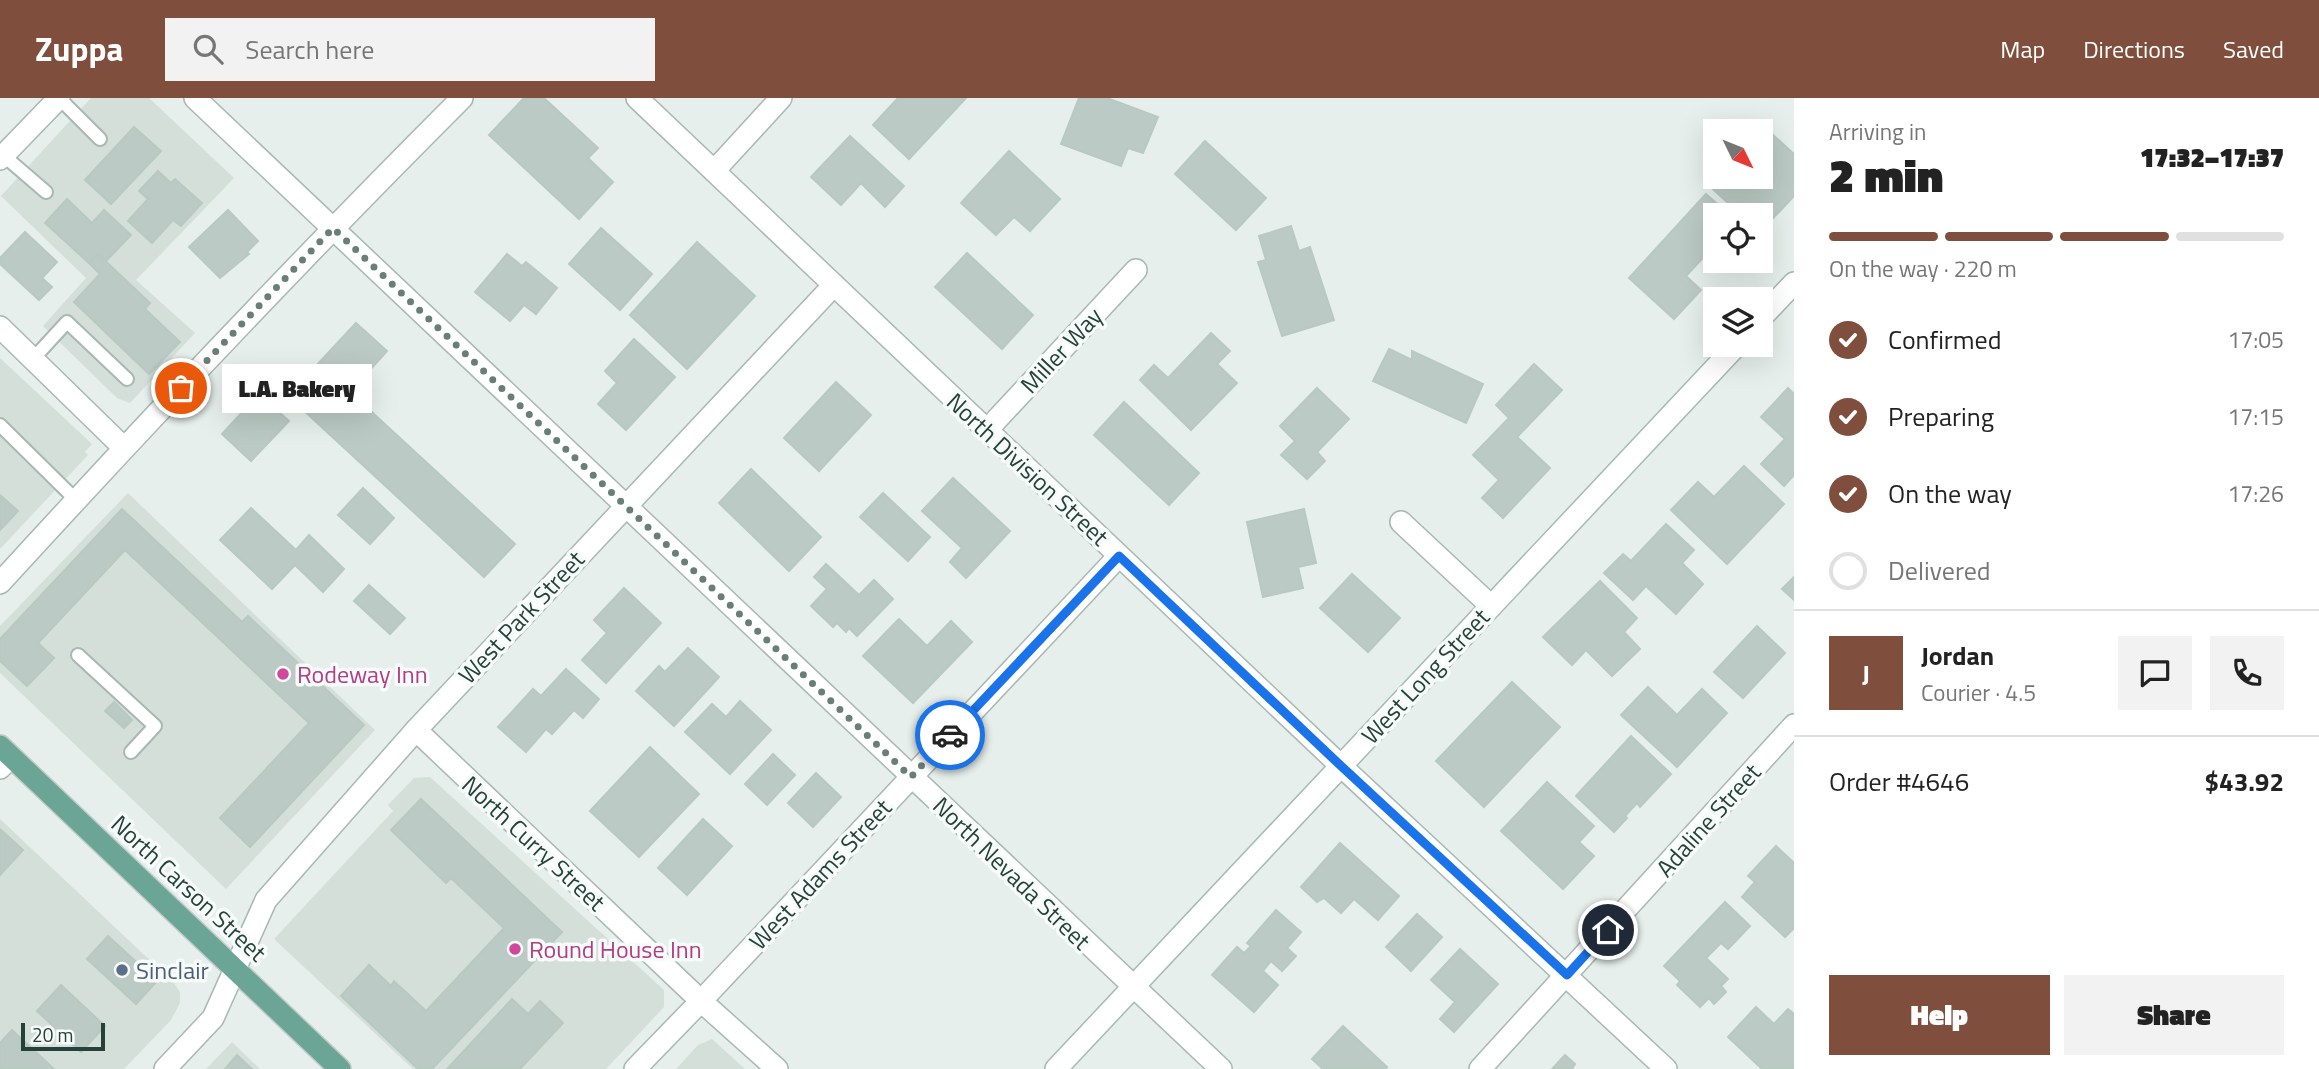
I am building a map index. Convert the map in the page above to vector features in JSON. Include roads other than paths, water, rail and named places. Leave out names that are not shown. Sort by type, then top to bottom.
[{"type":"main road","name":"North Carson Street","points":[[4,757],[341,1069]]},
{"type":"street","points":[[1,157],[59,98]]},
{"type":"street","name":"North Nevada Street","points":[[195,98],[1221,1069]]},
{"type":"street","points":[[0,583],[333,228],[462,98]]},
{"type":"street","name":"North Division Street","points":[[637,98],[1340,765],[1666,1069]]},
{"type":"street","points":[[714,172],[781,98]]},
{"type":"street","name":"Miller Way","points":[[987,430],[1136,271]]},
{"type":"street","points":[[1773,305],[1794,283]]},
{"type":"street","name":"West Park Street","points":[[165,1069],[213,1018],[266,900],[416,730],[834,285]]},
{"type":"street","points":[[0,327],[124,448]]},
{"type":"street","name":"West Long Street","points":[[1056,1069],[1726,357]]},
{"type":"street","points":[[1401,522],[1491,606]]},
{"type":"street","name":"West Adams Street","points":[[635,1069],[1119,556]]},
{"type":"street","name":"Adaline Street","points":[[1480,1069],[1794,725]]},
{"type":"street","name":"North Curry Street","points":[[416,730],[701,1001],[777,1069]]},
{"type":"lane","points":[[59,98],[100,139]]},
{"type":"lane","points":[[1,157],[46,192]]},
{"type":"lane","points":[[33,359],[67,322],[127,379]]},
{"type":"lane","points":[[0,425],[76,500]]},
{"type":"lane","points":[[78,655],[155,726],[131,752]]},
{"type":"place","name":"L.A. Bakery","points":[[181,388]]},
{"type":"place","name":"Rodeway Inn","points":[[283,674]]},
{"type":"place","name":"Round House Inn","points":[[515,949]]},
{"type":"place","name":"Sinclair","points":[[122,970]]}]
